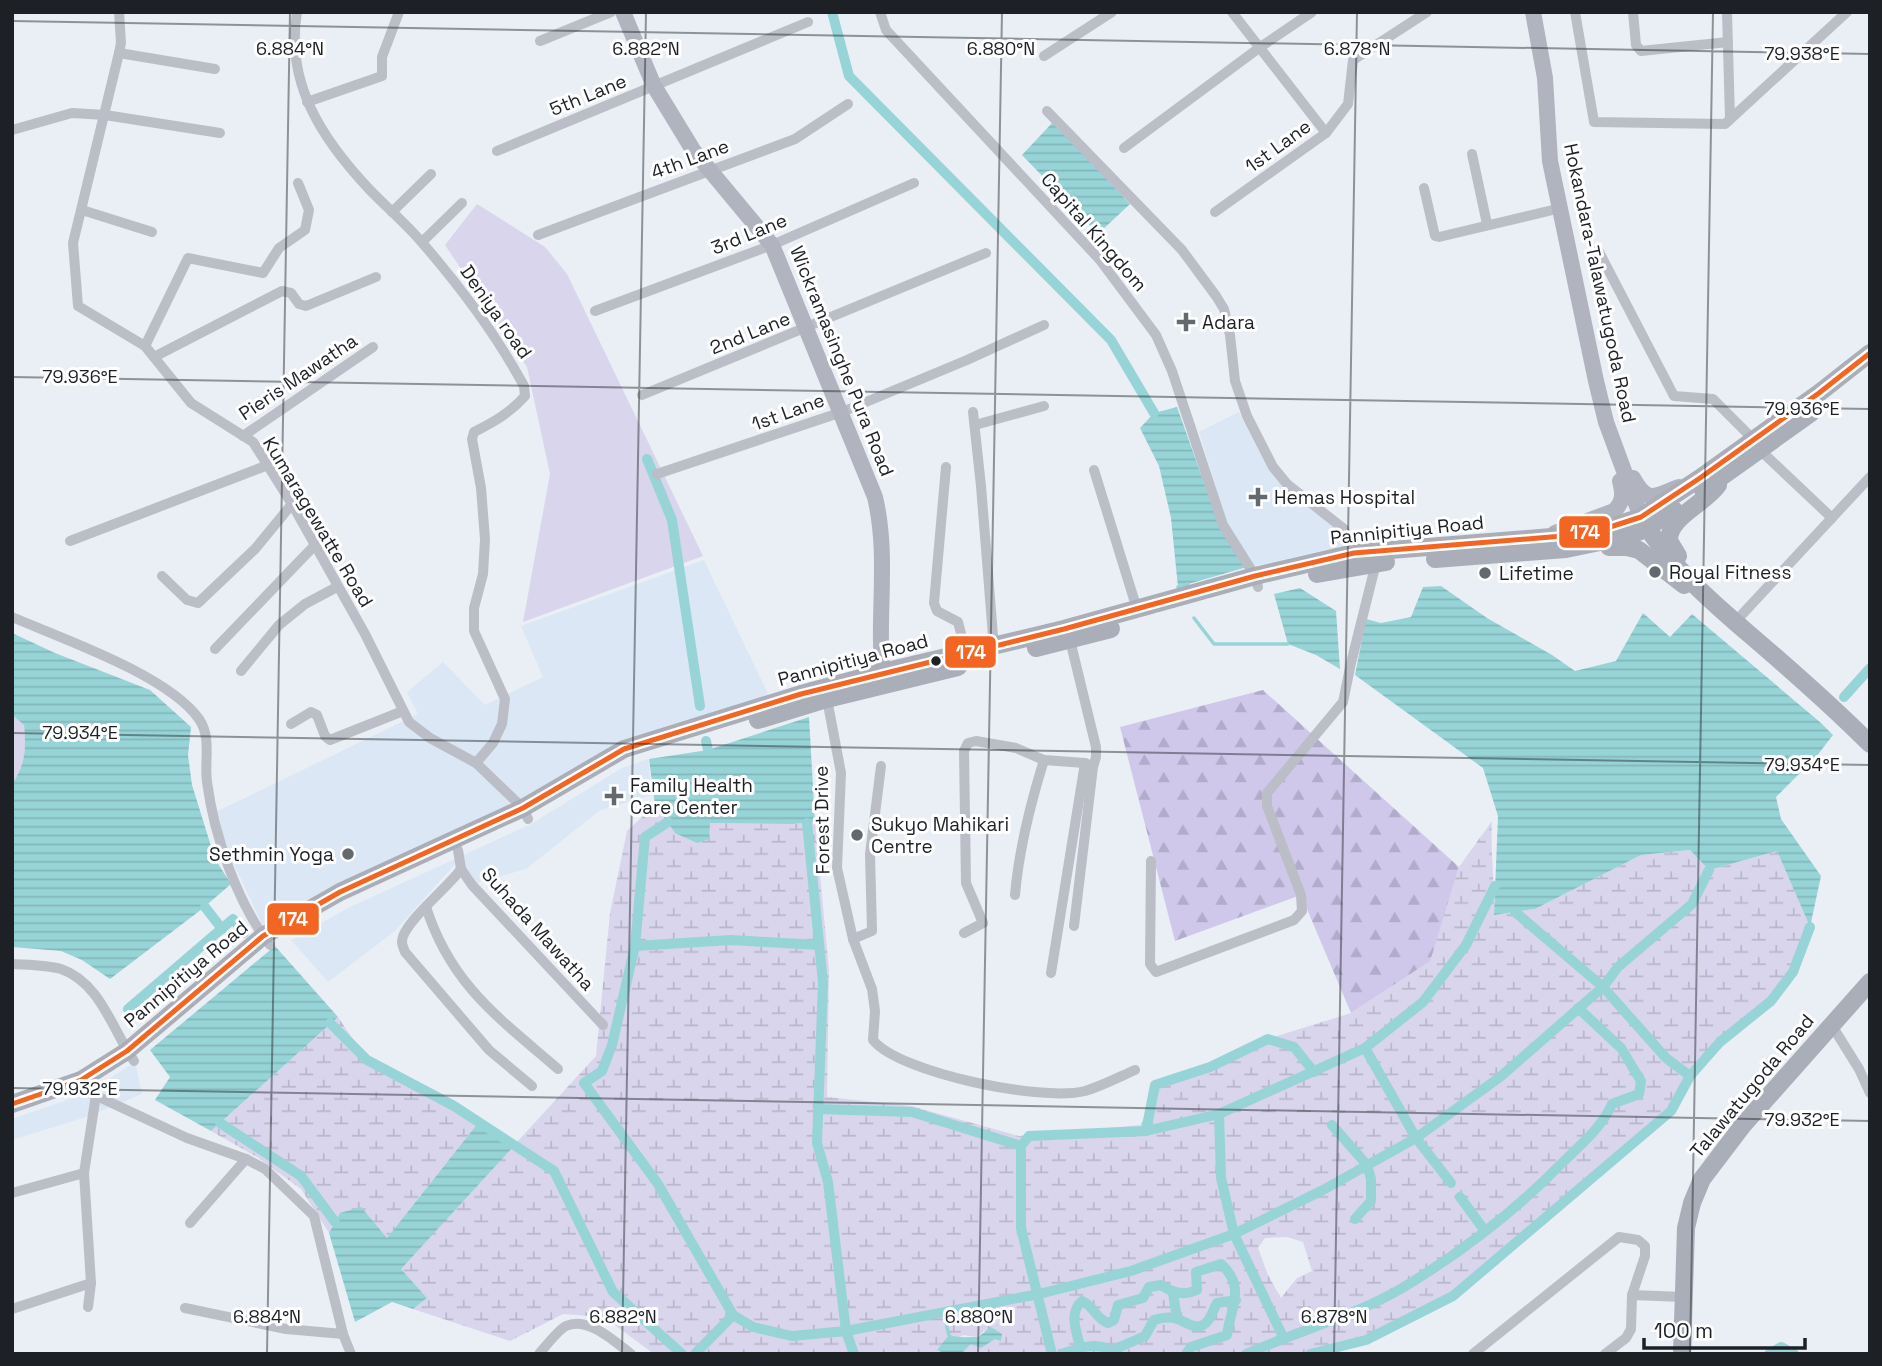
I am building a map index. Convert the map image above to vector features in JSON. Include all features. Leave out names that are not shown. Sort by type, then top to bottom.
[{"type":"main road","name":"Wickramasinghe Pura Road","points":[[623,12],[654,86],[692,150],[772,245],[842,412],[875,497],[881,523],[884,679]]},
{"type":"main road","name":"Hokandara-Talawatugoda Road","points":[[1533,12],[1545,78],[1550,161],[1596,381],[1614,445],[1644,523]]},
{"type":"main road","name":"Pannipitiya Road","points":[[266,941],[458,850],[620,762],[827,699],[966,653],[1354,554],[1543,537],[1644,523],[1726,474],[1757,445],[1870,353]]},
{"type":"main road","name":"Pannipitiya Road","points":[[12,1117],[88,1089],[266,941],[340,892],[525,813],[624,749],[801,694],[1070,640],[1256,581],[1376,563],[1576,547],[1629,536],[1700,478],[1757,445],[1870,368]]},
{"type":"main road","points":[[1614,445],[1647,497],[1700,478]]},
{"type":"main road","points":[[1543,537],[1608,515],[1620,506],[1622,490],[1614,445]]},
{"type":"main road","points":[[1711,601],[1673,550],[1669,534],[1677,522],[1712,494],[1726,474]]},
{"type":"main road","points":[[1644,523],[1679,568],[1711,601],[1822,698],[1870,744]]},
{"type":"main road","points":[[1576,547],[1627,547],[1639,550],[1676,580],[1711,601]]},
{"type":"main road","name":"Talawatugoda Road","points":[[1682,1354],[1686,1228],[1702,1179],[1743,1125],[1870,982]]},
{"type":"main road","name":"Pannipitiya Road","points":[[12,1104],[88,1089]]},
{"type":"street","name":"Kumaragewatte Road","points":[[119,12],[119,53],[72,243],[78,306],[145,346],[191,402],[253,442],[292,504],[365,634],[409,722],[430,738],[476,764],[525,813]]},
{"type":"street","name":"Deniya road","points":[[297,12],[294,54],[307,102],[339,152],[367,187],[422,242],[450,275],[524,386],[525,396],[513,410],[474,432],[472,439],[481,488],[485,539],[483,574],[474,608],[474,631],[505,699],[502,724],[493,743],[476,764]]},
{"type":"street","points":[[307,102],[382,76],[383,57],[399,12]]},
{"type":"street","points":[[540,41],[611,12]]},
{"type":"street","name":"Capital Kingdom","points":[[880,12],[886,30],[1100,260],[1156,335],[1172,370],[1223,525],[1256,581]]},
{"type":"street","points":[[1044,56],[1112,12]]},
{"type":"street","points":[[1232,12],[1326,133]]},
{"type":"street","points":[[1124,148],[1312,12]]},
{"type":"street","name":"1st Lane","points":[[1215,212],[1326,133],[1348,104],[1353,60],[1427,12]]},
{"type":"street","points":[[1575,12],[1594,122],[1725,124],[1847,12]]},
{"type":"street","points":[[1633,12],[1636,45],[1641,51],[1728,42]]},
{"type":"street","points":[[1727,12],[1730,120]]},
{"type":"street","name":"5th Lane","points":[[497,152],[808,22]]},
{"type":"street","points":[[119,53],[215,69]]},
{"type":"street","name":"4th Lane","points":[[538,234],[795,139],[848,104]]},
{"type":"street","points":[[1047,111],[1182,250],[1216,296],[1223,309],[1230,335],[1235,381],[1247,416],[1273,467],[1287,484],[1344,529],[1354,554]]},
{"type":"street","points":[[12,130],[72,113],[220,133]]},
{"type":"street","points":[[1472,154],[1487,224]]},
{"type":"street","points":[[392,212],[431,174]]},
{"type":"street","points":[[145,346],[188,258],[263,274],[279,248],[305,230],[309,210],[298,183]]},
{"type":"street","name":"3rd Lane","points":[[595,311],[772,245],[914,183]]},
{"type":"street","points":[[1424,188],[1435,236],[1439,237],[1561,208]]},
{"type":"street","points":[[422,242],[462,204]]},
{"type":"street","points":[[82,210],[152,232]]},
{"type":"street","points":[[1598,250],[1674,396],[1713,399],[1832,517]]},
{"type":"street","name":"2nd Lane","points":[[642,395],[986,253]]},
{"type":"street","points":[[154,357],[282,291],[291,293],[299,304],[306,306],[376,277]]},
{"type":"street","name":"1st Lane","points":[[657,474],[842,412],[1044,325]]},
{"type":"street","name":"Pieris Mawatha","points":[[243,436],[373,347]]},
{"type":"street","points":[[975,425],[1044,406]]},
{"type":"street","points":[[973,412],[993,636],[991,648]]},
{"type":"street","points":[[70,541],[268,465]]},
{"type":"street","points":[[946,467],[934,603],[937,611],[958,622],[966,653]]},
{"type":"street","points":[[1094,470],[1137,609]]},
{"type":"street","points":[[1735,622],[1870,477]]},
{"type":"street","points":[[162,576],[187,600],[198,603],[255,549],[292,504]]},
{"type":"street","points":[[215,649],[314,546]]},
{"type":"street","points":[[1151,862],[1150,964],[1156,972],[1294,920],[1302,911],[1301,895],[1267,806],[1267,793],[1343,702],[1376,563]]},
{"type":"street","points":[[241,671],[279,625],[305,604],[337,587]]},
{"type":"street","points":[[12,617],[150,678],[183,702],[200,720],[207,743],[206,779],[219,845],[266,941]]},
{"type":"street","points":[[1051,973],[1089,765],[1097,757],[1070,640]]},
{"type":"street","name":"Forest Drive","points":[[827,699],[841,773],[837,868],[853,939],[872,989],[875,1011],[873,1040],[882,1051],[945,1075],[1007,1090],[1064,1094],[1084,1091],[1135,1070]]},
{"type":"street","points":[[291,724],[311,712],[317,715],[325,736],[330,740],[403,711]]},
{"type":"street","points":[[964,933],[983,923],[966,883],[964,751],[968,743],[976,741],[1020,748],[1044,760],[1089,765]]},
{"type":"street","points":[[1015,895],[1018,854],[1044,760]]},
{"type":"street","points":[[1074,926],[1089,765]]},
{"type":"street","points":[[853,939],[872,931],[870,854],[881,766]]},
{"type":"street","name":"Suhada Mawatha","points":[[458,850],[461,869],[472,885],[603,1025]]},
{"type":"street","points":[[461,869],[405,929],[401,940],[405,952],[489,1050],[532,1086]]},
{"type":"street","points":[[426,907],[435,933],[461,977],[479,1000],[558,1069]]},
{"type":"street","points":[[12,964],[59,968],[77,976],[102,1006],[130,1056]]},
{"type":"street","points":[[1831,1024],[1859,1069],[1870,1093]]},
{"type":"street","points":[[88,1307],[91,1283],[84,1173],[88,1089],[187,1138],[246,1159],[265,1169],[314,1216],[343,1334],[351,1354]]},
{"type":"street","points":[[190,1223],[246,1159]]},
{"type":"street","points":[[12,1193],[84,1173]]},
{"type":"street","points":[[1473,1354],[1619,1237],[1639,1240],[1646,1246],[1632,1296],[1630,1329],[1626,1338],[1605,1354]]},
{"type":"street","points":[[12,1310],[91,1283]]},
{"type":"street","points":[[1632,1296],[1683,1297]]},
{"type":"street","points":[[185,1308],[286,1329],[343,1334]]},
{"type":"street","points":[[539,1354],[566,1326],[580,1324],[596,1329],[631,1354]]},
{"type":"shaded area","name":"Hemas Hospital","points":[[1239,412],[1269,469],[1337,526],[1347,545],[1254,566],[1228,526],[1199,432]]},
{"type":"shaded area","points":[[704,560],[769,696],[621,741],[519,801],[263,926],[224,843],[218,811],[418,714],[407,692],[443,662],[485,705],[543,677],[521,626]]},
{"type":"shaded area","points":[[648,759],[652,795],[599,811],[526,869],[476,883],[457,862],[395,931],[328,982],[291,940],[348,908],[531,824],[622,768]]},
{"type":"shaded area","points":[[135,1062],[142,1094],[89,1116],[12,1140],[12,1119],[87,1093]]},
{"type":"green space","points":[[477,204],[545,247],[567,274],[703,556],[523,622],[550,474],[527,367],[445,245]]},
{"type":"green space","points":[[1263,690],[1459,867],[1431,961],[1351,1013],[1301,895],[1175,941],[1120,727]]},
{"type":"green space","points":[[12,715],[24,725],[25,741],[22,763],[12,784]]},
{"type":"green space","points":[[655,805],[675,833],[710,823],[815,822],[829,970],[827,1097],[911,1106],[1019,1136],[1141,1125],[1155,1085],[1210,1067],[1268,1039],[1351,1013],[1430,961],[1459,867],[1492,821],[1494,915],[1535,909],[1641,855],[1690,850],[1709,870],[1777,851],[1810,927],[1793,972],[1771,1001],[1720,1042],[1690,1076],[1671,1111],[1453,1296],[1366,1340],[1310,1354],[961,1354],[971,1344],[977,1346],[995,1339],[984,1330],[978,1337],[963,1335],[937,1350],[946,1354],[654,1354],[604,1317],[563,1314],[510,1341],[413,1309],[427,1298],[400,1269],[596,1056],[610,913],[627,831]],"holes":[[[1287,1237],[1303,1242],[1312,1271],[1297,1278],[1281,1298],[1268,1275],[1258,1248],[1265,1238]]]},
{"type":"green space","points":[[338,1017],[367,1060],[454,1106],[478,1123],[387,1238],[340,1213],[329,1233],[301,1189],[257,1157],[211,1131]]},
{"type":"water","points":[[1053,122],[1130,204],[1098,234],[1022,155]]},
{"type":"water","points":[[1177,407],[1218,522],[1247,567],[1178,587],[1171,518],[1159,466],[1140,428],[1154,413]]},
{"type":"water","points":[[1441,586],[1487,618],[1575,671],[1616,661],[1643,613],[1670,637],[1692,614],[1821,723],[1833,735],[1816,757],[1776,797],[1781,819],[1821,876],[1810,927],[1777,851],[1709,870],[1690,850],[1641,855],[1535,909],[1494,915],[1498,816],[1483,768],[1355,675],[1366,619],[1381,623],[1411,617],[1423,587]]},
{"type":"water","points":[[1300,588],[1336,611],[1340,669],[1316,655],[1288,644],[1274,594]]},
{"type":"water","points":[[12,633],[150,690],[191,727],[188,755],[192,785],[215,859],[231,884],[110,979],[82,960],[61,951],[12,947],[12,784],[22,763],[25,741],[24,725],[12,715]]},
{"type":"water","points":[[809,717],[815,822],[710,823],[709,839],[697,843],[675,833],[655,805],[649,759],[708,750]]},
{"type":"water","points":[[275,946],[338,1017],[211,1131],[155,1100],[170,1077],[150,1050]]},
{"type":"water","points":[[478,1123],[514,1146],[401,1269],[427,1298],[413,1309],[392,1302],[355,1322],[329,1233],[340,1213],[361,1207],[387,1238]]},
{"type":"water","points":[[991,1327],[1002,1334],[1001,1341],[995,1339],[981,1348],[971,1344],[961,1354],[946,1354],[937,1350],[949,1335],[978,1337]]},
{"type":"waterway","points":[[832,12],[849,76],[1111,340],[1154,413]]},
{"type":"waterway","points":[[647,459],[672,520],[700,706]]},
{"type":"waterway","points":[[1178,587],[1188,584]]},
{"type":"waterway","points":[[1194,618],[1214,644],[1288,644]]},
{"type":"waterway","points":[[1844,697],[1870,668]]},
{"type":"waterway","points":[[706,741],[708,750]]},
{"type":"waterway","points":[[668,822],[645,837],[635,946],[612,1045],[602,1071],[584,1083],[658,1184],[733,1315],[753,1327],[792,1336],[846,1331],[1039,1294],[1131,1271],[1234,1234],[1323,1190],[1416,1138],[1500,1077],[1603,987],[1618,967],[1692,904],[1709,870]]},
{"type":"waterway","points":[[807,823],[823,983],[817,1143],[828,1182],[846,1331],[854,1354]]},
{"type":"waterway","points":[[1052,1354],[1021,1228],[1021,1146],[1029,1136],[1146,1131],[1219,1114],[1365,1048],[1423,1002],[1466,945],[1495,886]]},
{"type":"waterway","points":[[205,907],[222,929]]},
{"type":"waterway","points":[[1515,912],[1603,987],[1666,1058],[1690,1076],[1720,1042],[1771,1001],[1793,972],[1810,927]]},
{"type":"waterway","points":[[128,1009],[233,919],[244,933]]},
{"type":"waterway","points":[[635,946],[731,940],[818,945]]},
{"type":"waterway","points":[[1246,1354],[1346,1315],[1425,1274],[1466,1246],[1525,1199],[1589,1137],[1612,1104],[1639,1094],[1641,1081],[1621,1048],[1578,1008]]},
{"type":"waterway","points":[[330,1023],[367,1060],[454,1106],[554,1171],[613,1292],[682,1354]]},
{"type":"waterway","points":[[1146,1131],[1155,1085],[1210,1067],[1268,1039],[1294,1047],[1314,1072]]},
{"type":"waterway","points":[[1365,1048],[1416,1138],[1451,1183]]},
{"type":"waterway","points":[[1310,1354],[1366,1340],[1453,1296],[1671,1111],[1690,1076]]},
{"type":"waterway","points":[[818,1109],[912,1112],[1021,1146]]},
{"type":"waterway","points":[[1219,1114],[1221,1178],[1234,1234],[1284,1339]]},
{"type":"waterway","points":[[220,1123],[301,1176],[335,1222]]},
{"type":"waterway","points":[[1332,1125],[1367,1165],[1371,1179],[1371,1201],[1355,1219]]},
{"type":"waterway","points":[[1460,1197],[1485,1231]]},
{"type":"waterway","points":[[1080,1347],[1074,1317],[1082,1301],[1108,1323],[1114,1320],[1118,1305],[1143,1298],[1149,1287],[1161,1285],[1178,1293],[1192,1292],[1197,1290],[1196,1272],[1221,1264],[1229,1272],[1235,1289],[1227,1335],[1191,1347],[1186,1354]]},
{"type":"waterway","points":[[1173,1293],[1177,1319]]},
{"type":"waterway","points":[[1113,1350],[1145,1336],[1154,1320],[1172,1318],[1202,1326],[1217,1303],[1236,1300]]},
{"type":"waterway","points":[[943,1312],[949,1335]]},
{"type":"waterway","points":[[695,1354],[733,1315]]},
{"type":"waterway","points":[[1062,1354],[1091,1346],[1104,1347],[1118,1354]]},
{"type":"waterway","points":[[1769,1354],[1781,1347],[1794,1354]]},
{"type":"transit line","name":"174","points":[[12,1104],[81,1080],[127,1051],[263,936],[340,892],[523,808],[624,749],[801,694],[1064,629],[1255,576],[1354,553],[1563,536],[1610,527],[1641,517],[1700,478],[1870,353]]},
{"type":"place","name":"Adara","points":[[1186,322]]},
{"type":"place","name":"Hemas Hospital","points":[[1258,497]]},
{"type":"place","name":"Royal Fitness","points":[[1655,572]]},
{"type":"place","name":"Lifetime","points":[[1485,573]]},
{"type":"place","name":"Family Health Care Center","points":[[614,796]]},
{"type":"place","name":"Sukyo Mahikari Centre","points":[[857,835]]},
{"type":"place","name":"Sethmin Yoga","points":[[348,854]]}]
